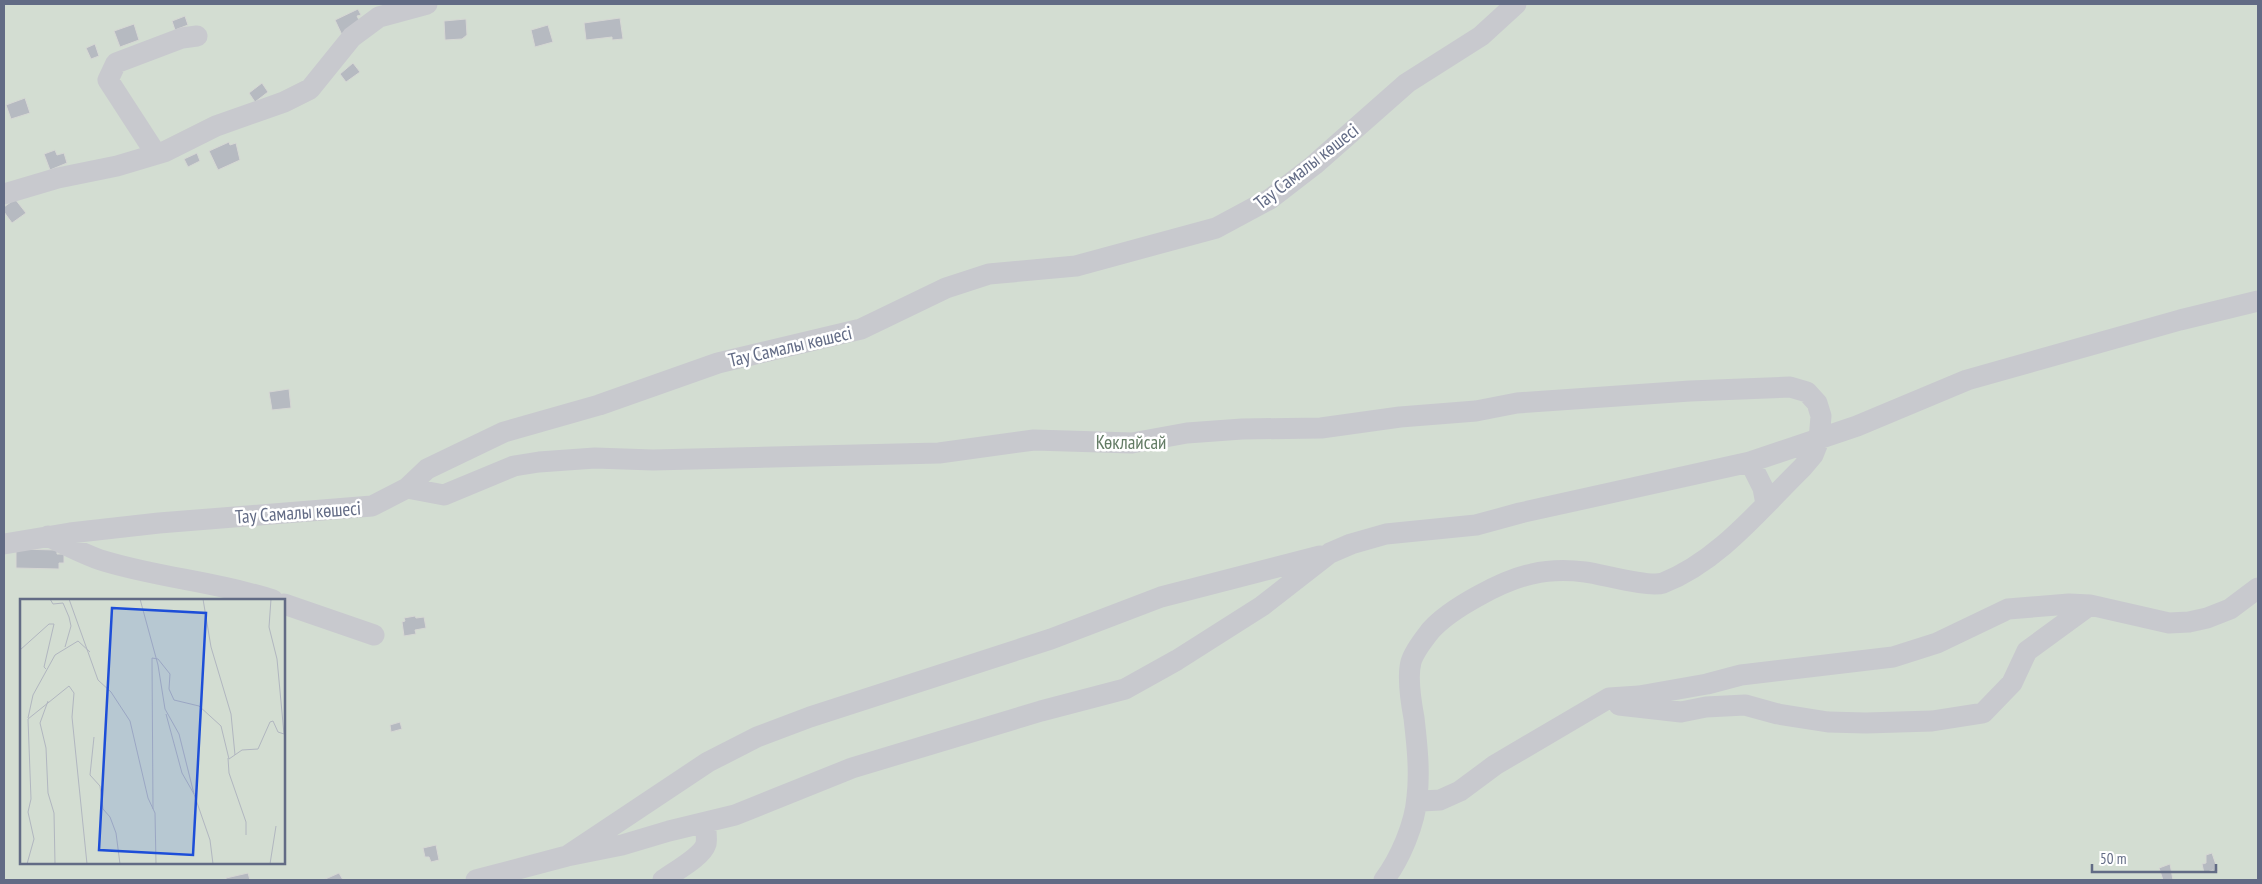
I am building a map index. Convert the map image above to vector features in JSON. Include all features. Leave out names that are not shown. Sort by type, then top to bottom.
[{"type":"street","points":[[4,194],[58,178],[117,166],[156,154],[216,126],[284,102],[310,89],[352,37],[379,18],[427,4]]},
{"type":"street","name":"Тау Самалы көшесі","points":[[4,544],[48,536],[159,523],[372,506],[407,488],[427,469],[504,432],[599,405],[718,363],[861,329],[946,288],[989,274],[1076,266],[1216,228],[1270,199],[1314,165],[1407,83],[1481,36],[1516,4]]},
{"type":"street","points":[[156,154],[108,80],[116,63],[182,38],[197,36]]},
{"type":"street","points":[[567,856],[708,762],[757,737],[810,717],[1051,639],[1161,597],[1330,553],[1386,534],[1476,525],[1520,513],[1750,462],[1819,440],[1967,380],[2180,320],[2258,301]]},
{"type":"street","points":[[407,488],[444,495],[514,466],[539,462],[595,458],[653,460],[939,453],[1034,440],[1132,443],[1187,433],[1242,429],[1321,428],[1400,417],[1476,411],[1517,404],[1690,391],[1790,387],[1807,392],[1817,403],[1821,416],[1819,440],[1813,455],[1714,554],[1661,584],[1584,572],[1532,574],[1501,586],[1456,608],[1432,629],[1416,651],[1411,663],[1410,696],[1417,756],[1417,798],[1408,832],[1396,864],[1384,880]]},
{"type":"street","points":[[1750,462],[1762,488],[1766,504]]},
{"type":"street","points":[[48,536],[103,560],[158,575],[238,589],[271,599]]},
{"type":"street","points":[[476,880],[567,856],[622,845],[669,831],[705,824],[735,815],[852,768],[1041,711],[1125,689],[1177,660],[1262,606],[1330,553]]},
{"type":"street","points":[[1417,798],[1422,800],[1440,800],[1460,791],[1495,765],[1609,698],[1639,696],[1707,684],[1742,675],[1893,656],[1937,643],[2008,609],[2090,605],[2169,623],[2189,622],[2207,618],[2230,609],[2258,588]]},
{"type":"street","points":[[218,599],[238,589]]},
{"type":"street","points":[[285,604],[374,635]]},
{"type":"street","points":[[1601,703],[1680,712],[1706,707],[1745,705],[1778,714],[1828,722],[1866,723],[1932,720],[1983,713],[2012,683],[2027,651],[2090,605]]},
{"type":"street","points":[[663,880],[682,865],[699,856],[706,843],[705,824]]},
{"type":"green space","name":"Көклайсай","points":[[4,4],[2258,4],[2258,880],[4,880]]},
{"type":"building","points":[[358,9],[361,15],[357,16],[362,26],[342,35],[335,20]]},
{"type":"building","points":[[185,16],[188,25],[175,30],[172,21]]},
{"type":"building","points":[[620,18],[623,39],[612,40],[612,37],[586,40],[584,23]]},
{"type":"building","points":[[466,19],[467,35],[462,39],[445,40],[444,21]]},
{"type":"building","points":[[134,24],[139,40],[120,47],[114,31]]},
{"type":"building","points":[[548,25],[553,42],[535,47],[531,30]]},
{"type":"building","points":[[95,44],[99,56],[91,59],[86,48]]},
{"type":"building","points":[[353,63],[360,72],[346,82],[340,74]]},
{"type":"building","points":[[262,83],[268,92],[255,102],[249,93]]},
{"type":"building","points":[[25,98],[30,113],[11,119],[6,105]]},
{"type":"building","points":[[229,142],[230,145],[236,143],[240,160],[218,170],[209,151]]},
{"type":"building","points":[[55,150],[57,155],[64,153],[67,163],[50,170],[44,154]]},
{"type":"building","points":[[197,153],[200,161],[188,167],[184,159]]},
{"type":"building","points":[[15,199],[26,213],[12,223],[4,212],[4,207]]},
{"type":"building","points":[[289,389],[291,408],[272,410],[269,392]]},
{"type":"building","points":[[16,549],[57,550],[57,554],[64,554],[64,563],[59,563],[59,569],[16,568]]},
{"type":"building","points":[[415,616],[416,618],[424,617],[426,628],[415,630],[416,634],[404,636],[402,622],[405,621],[404,618]]},
{"type":"building","points":[[400,722],[402,729],[391,732],[390,725]]},
{"type":"building","points":[[436,845],[439,860],[431,862],[429,857],[425,857],[423,848]]},
{"type":"building","points":[[2212,853],[2218,871],[2214,872],[2213,870],[2204,873],[2202,864],[2206,863],[2206,855]]},
{"type":"building","points":[[2170,864],[2173,880],[2163,880],[2159,868]]},
{"type":"building","points":[[248,873],[250,880],[226,880],[226,878]]},
{"type":"building","points":[[339,873],[343,880],[323,880]]}]
